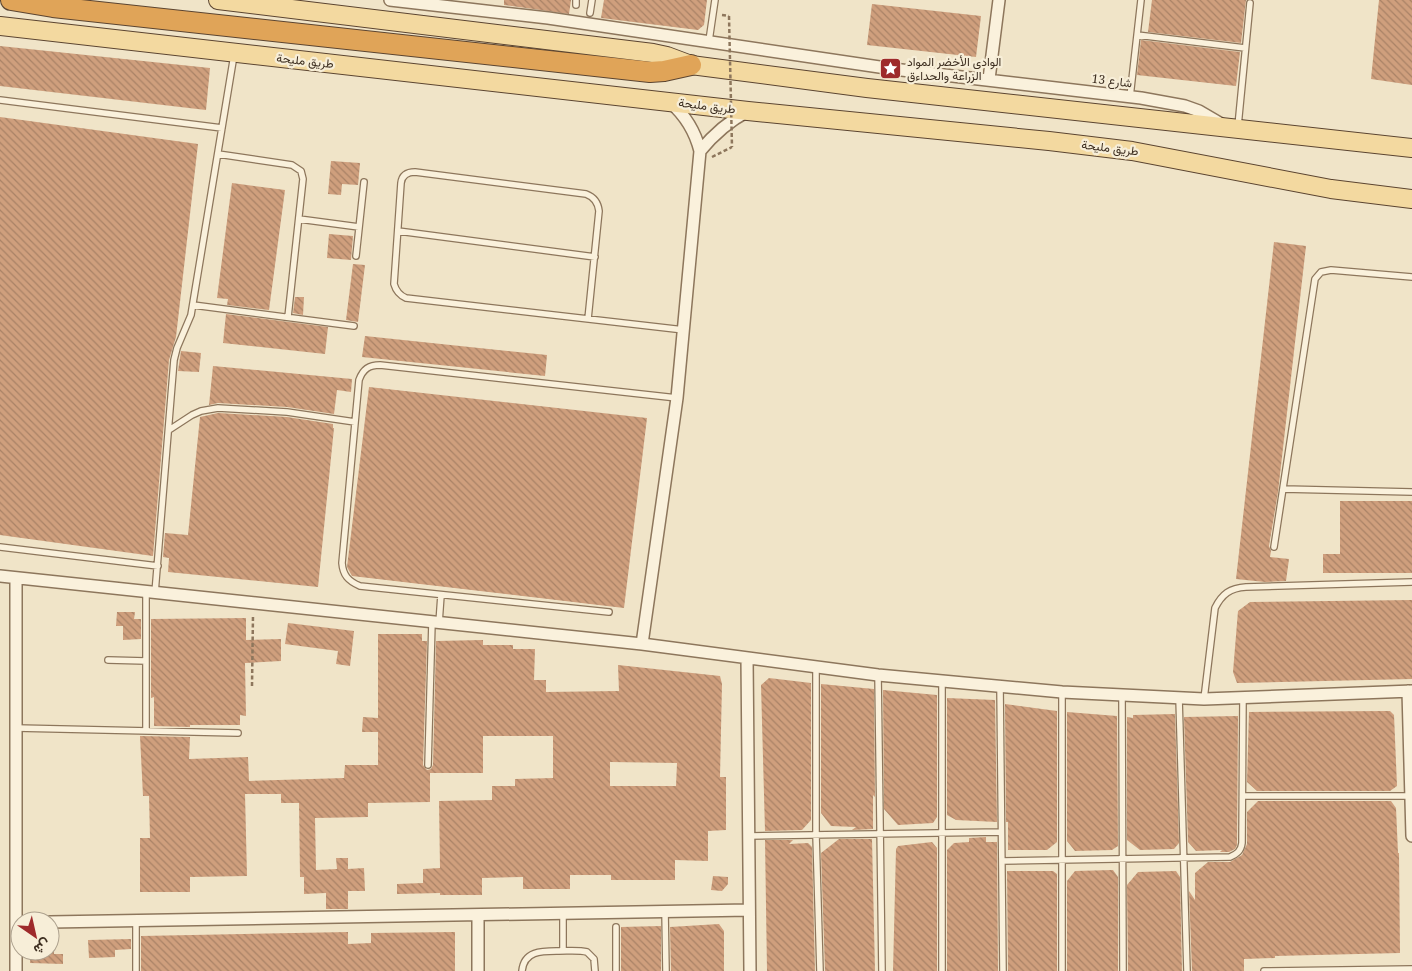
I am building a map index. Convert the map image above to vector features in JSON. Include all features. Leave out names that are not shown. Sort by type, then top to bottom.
[{"type":"highway","points":[[11,0],[53,7],[650,72],[691,65]]},
{"type":"main road","points":[[218,0],[653,53],[691,65],[867,88],[1412,148]]},
{"type":"main road","name":"طريق مليحة","points":[[0,26],[748,111],[1132,150],[1331,189],[1412,199]]},
{"type":"street","name":"شارع 13","points":[[390,0],[473,6],[893,69],[1130,97],[1185,106],[1232,128]]},
{"type":"street","points":[[989,79],[999,0]]},
{"type":"street","points":[[642,644],[677,398],[700,157],[697,137],[690,123],[681,111],[669,101]]},
{"type":"street","points":[[700,157],[713,137],[727,124],[748,111]]},
{"type":"street","points":[[0,576],[642,644],[878,675],[1062,692],[1204,699],[1410,691],[1412,836]]},
{"type":"street","points":[[16,578],[18,911]]},
{"type":"street","points":[[747,658],[750,971]]},
{"type":"street","points":[[60,922],[749,910]]},
{"type":"street","points":[[478,915],[478,971]]},
{"type":"lane","points":[[590,13],[592,0]]},
{"type":"lane","points":[[709,41],[715,0]]},
{"type":"lane","points":[[1130,97],[1141,0]]},
{"type":"lane","points":[[1232,128],[1246,48],[1250,3]]},
{"type":"lane","points":[[1137,35],[1246,48]]},
{"type":"lane","points":[[146,731],[146,661],[151,593],[158,566],[174,360],[177,346],[189,323],[193,305],[234,53]]},
{"type":"lane","points":[[0,100],[222,128]]},
{"type":"lane","points":[[218,154],[292,166],[299,168],[303,175],[288,318]]},
{"type":"lane","points":[[588,319],[598,206],[594,198],[586,194],[411,172],[407,173],[402,179],[394,284],[398,293],[406,298],[588,319],[684,330]]},
{"type":"lane","points":[[356,256],[364,182]]},
{"type":"lane","points":[[299,219],[359,226]]},
{"type":"lane","points":[[398,231],[594,257]]},
{"type":"lane","points":[[1274,547],[1315,279],[1321,272],[1330,270],[1412,277]]},
{"type":"lane","points":[[193,305],[354,326]]},
{"type":"lane","points":[[609,612],[360,586],[347,578],[343,571],[342,563],[359,380],[362,373],[373,365],[677,398]]},
{"type":"lane","points":[[169,430],[200,411],[218,408],[287,412],[355,422]]},
{"type":"lane","points":[[1283,489],[1412,492]]},
{"type":"lane","points":[[0,547],[158,566]]},
{"type":"lane","points":[[1204,699],[1215,608],[1219,599],[1227,592],[1236,588],[1246,587],[1412,582]]},
{"type":"lane","points":[[428,765],[435,623],[442,595]]},
{"type":"lane","points":[[108,660],[146,661]]},
{"type":"lane","points":[[816,667],[816,835],[820,971]]},
{"type":"lane","points":[[878,675],[882,971]]},
{"type":"lane","points":[[942,680],[942,971]]},
{"type":"lane","points":[[1000,686],[1003,971]]},
{"type":"lane","points":[[1062,692],[1062,971]]},
{"type":"lane","points":[[1122,696],[1123,971]]},
{"type":"lane","points":[[1002,861],[1230,857],[1238,852],[1242,843],[1243,697]]},
{"type":"lane","points":[[1179,698],[1187,971]]},
{"type":"lane","points":[[16,728],[238,734]]},
{"type":"lane","points":[[1243,796],[1411,796]]},
{"type":"lane","points":[[749,836],[1002,832]]},
{"type":"lane","points":[[664,911],[666,971]]},
{"type":"lane","points":[[562,913],[563,951]]},
{"type":"lane","points":[[136,921],[136,971]]},
{"type":"lane","points":[[616,927],[616,971]]},
{"type":"lane","points":[[522,971],[526,958],[535,952],[563,951],[588,952],[594,960],[595,971]]},
{"type":"lane","points":[[1264,971],[1412,969]]},
{"type":"path","points":[[700,157],[732,147],[729,16]]},
{"type":"path","points":[[252,686],[253,604]]},
{"type":"building","points":[[504,0],[571,0],[569,14],[504,5]]},
{"type":"building","points":[[604,0],[707,0],[704,25],[698,30],[601,18]]},
{"type":"building","points":[[1152,0],[1246,0],[1241,43],[1148,32]]},
{"type":"building","points":[[1379,0],[1412,0],[1412,85],[1371,79]]},
{"type":"building","points":[[872,4],[981,16],[976,57],[867,45]]},
{"type":"building","points":[[1141,40],[1240,52],[1236,86],[1137,75]]},
{"type":"building","points":[[0,46],[210,68],[206,110],[0,86]]},
{"type":"building","points":[[0,117],[198,144],[176,337],[169,360],[153,556],[0,535]]},
{"type":"building","points":[[331,161],[360,163],[358,185],[342,184],[341,195],[328,194]]},
{"type":"building","points":[[232,183],[285,190],[269,310],[227,305],[228,299],[217,298]]},
{"type":"building","points":[[329,234],[353,236],[351,260],[327,258]]},
{"type":"building","points":[[1274,242],[1306,246],[1278,492],[1269,546],[1271,551],[1270,557],[1289,559],[1286,581],[1265,582],[1236,579]]},
{"type":"building","points":[[353,264],[365,265],[358,322],[346,320]]},
{"type":"building","points":[[295,297],[304,297],[303,315],[293,313]]},
{"type":"building","points":[[226,314],[328,327],[325,354],[223,343]]},
{"type":"building","points":[[365,336],[547,355],[545,376],[362,357]]},
{"type":"building","points":[[181,351],[201,353],[199,372],[178,371]]},
{"type":"building","points":[[213,366],[352,379],[351,392],[337,390],[334,414],[287,407],[218,403],[209,405]]},
{"type":"building","points":[[369,387],[647,418],[624,608],[352,576],[347,567]]},
{"type":"building","points":[[218,413],[287,417],[333,424],[318,587],[168,572],[169,558],[163,557],[165,533],[188,535],[200,417]]},
{"type":"building","points":[[1340,501],[1412,501],[1412,573],[1323,573],[1323,554],[1340,554]]},
{"type":"building","points":[[1412,600],[1412,679],[1237,683],[1233,672],[1238,611],[1250,602]]},
{"type":"building","points":[[117,612],[135,612],[134,619],[141,619],[141,639],[123,640],[123,626],[116,626]]},
{"type":"building","points":[[246,618],[246,640],[281,639],[281,661],[245,663],[246,716],[240,715],[240,725],[154,726],[154,697],[151,698],[151,619]]},
{"type":"building","points":[[288,623],[354,631],[350,666],[336,664],[338,651],[285,644]]},
{"type":"building","points":[[378,634],[422,634],[422,641],[427,641],[423,765],[427,770],[431,769],[433,765],[436,641],[483,640],[483,645],[513,645],[513,649],[535,649],[534,680],[546,680],[546,692],[619,691],[618,665],[720,676],[722,684],[720,777],[726,777],[726,830],[708,831],[708,861],[675,860],[675,880],[611,880],[611,875],[570,875],[570,889],[523,889],[523,877],[482,878],[482,895],[440,895],[440,893],[397,894],[397,884],[423,883],[423,869],[440,868],[439,801],[492,800],[492,786],[515,786],[515,779],[553,778],[553,736],[483,736],[483,773],[430,773],[430,802],[368,803],[368,817],[315,818],[316,870],[337,869],[336,858],[348,858],[348,869],[364,868],[365,891],[348,891],[348,909],[326,909],[326,893],[304,894],[304,877],[300,877],[299,803],[281,803],[281,794],[245,794],[247,876],[190,877],[190,892],[140,892],[140,838],[150,838],[149,796],[143,796],[140,736],[190,737],[189,759],[248,757],[249,781],[344,778],[345,765],[378,765],[378,732],[362,732],[363,717],[378,718]],"holes":[[[610,762],[677,763],[676,786],[610,786]]]},
{"type":"building","points":[[769,678],[811,683],[811,820],[802,830],[765,831],[761,685]]},
{"type":"building","points":[[821,684],[874,689],[875,797],[873,795],[873,829],[852,830],[856,827],[831,826],[821,813]]},
{"type":"building","points":[[883,690],[937,695],[937,817],[933,823],[898,825],[884,809]]},
{"type":"building","points":[[947,698],[995,700],[997,822],[956,820],[947,815]]},
{"type":"building","points":[[1005,704],[1057,711],[1057,842],[1047,850],[1008,850]]},
{"type":"building","points":[[1390,711],[1394,715],[1397,786],[1390,791],[1257,791],[1247,782],[1249,712]]},
{"type":"building","points":[[1067,712],[1117,716],[1118,846],[1112,850],[1075,851],[1067,841]]},
{"type":"building","points":[[1175,714],[1179,843],[1174,849],[1140,850],[1127,840],[1127,717],[1133,718],[1133,715]]},
{"type":"building","points":[[1238,716],[1237,845],[1235,849],[1229,852],[1220,852],[1222,850],[1196,851],[1188,842],[1184,717]]},
{"type":"building","points":[[1258,801],[1391,801],[1396,808],[1399,853],[1400,953],[1275,956],[1275,958],[1244,959],[1244,971],[1192,971],[1189,891],[1195,900],[1195,873],[1208,862],[1230,862],[1242,855],[1247,844],[1247,812]]},
{"type":"building","points":[[986,837],[986,842],[997,842],[998,971],[947,971],[947,850],[954,843],[969,842],[969,838]]},
{"type":"building","points":[[839,839],[872,839],[875,971],[825,971],[821,853]]},
{"type":"building","points":[[765,840],[793,840],[789,844],[808,843],[812,847],[815,971],[767,971]]},
{"type":"building","points":[[932,842],[937,848],[937,971],[893,971],[896,849],[898,846]]},
{"type":"building","points":[[1113,870],[1118,877],[1118,971],[1067,971],[1067,881],[1075,871]]},
{"type":"building","points":[[1007,871],[1053,871],[1057,874],[1057,971],[1008,971]]},
{"type":"building","points":[[1176,871],[1180,877],[1182,971],[1128,971],[1127,885],[1138,872]]},
{"type":"building","points":[[713,876],[728,877],[728,884],[722,891],[711,890]]},
{"type":"building","points":[[719,924],[724,931],[724,971],[671,971],[670,927]]},
{"type":"building","points":[[661,926],[661,971],[621,971],[621,927]]},
{"type":"building","points":[[348,932],[348,944],[371,943],[371,933],[455,932],[455,971],[141,971],[141,936]]},
{"type":"building","points":[[131,939],[131,949],[115,950],[115,957],[89,958],[88,940]]},
{"type":"building","points":[[60,954],[63,954],[63,964],[30,963],[30,961],[60,961]]},
{"type":"place","name":"الوادى الأخضر المواد الزراعة والحداءق","points":[[891,69]]}]
